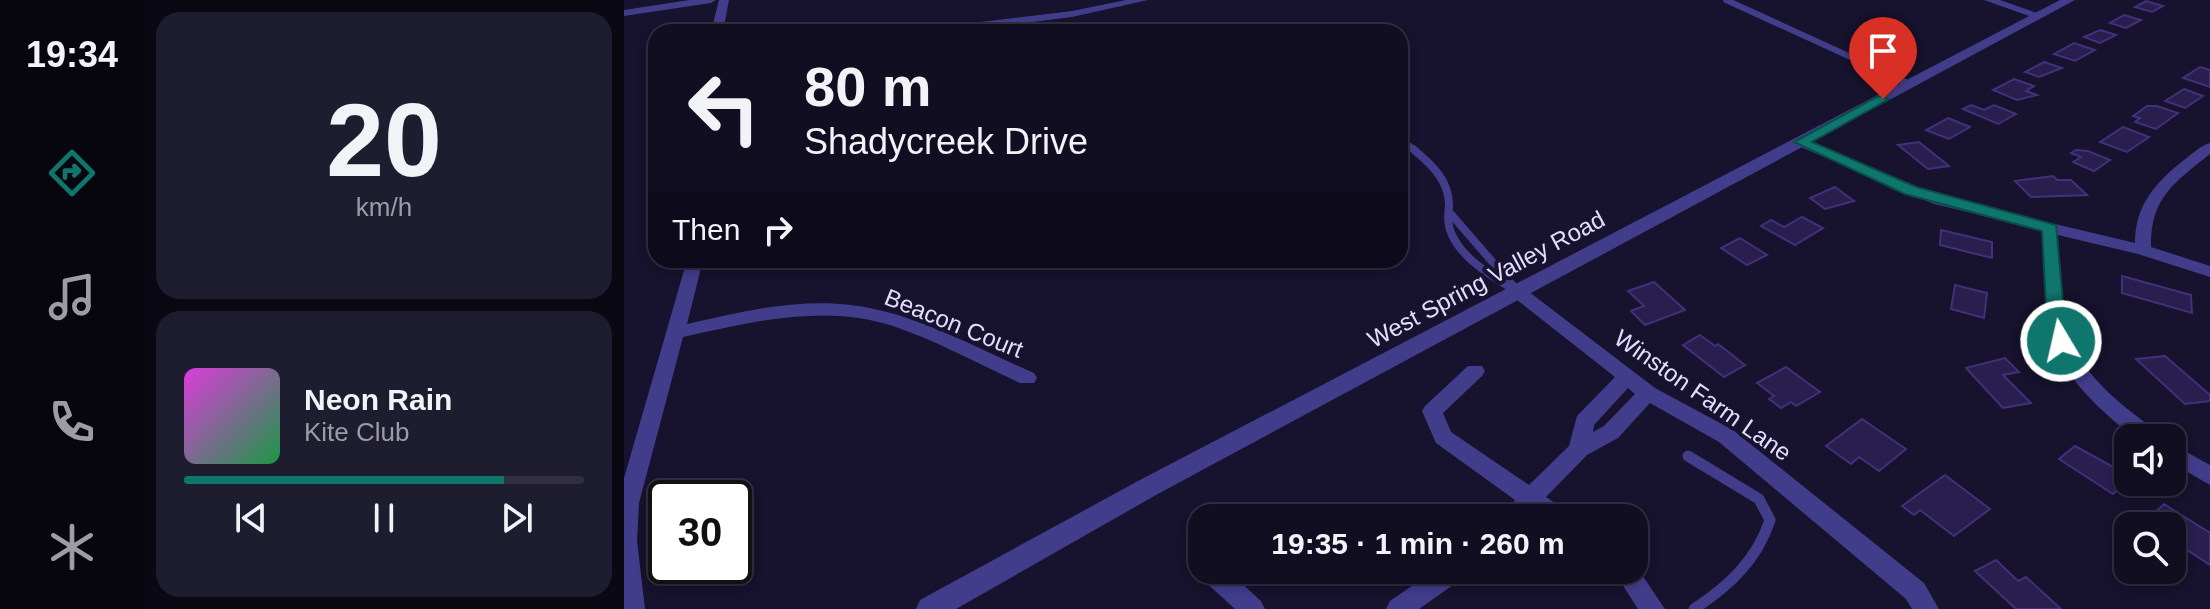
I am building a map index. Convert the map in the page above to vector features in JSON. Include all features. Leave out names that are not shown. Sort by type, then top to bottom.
[{"type":"street","points":[[624,13],[711,0]]},
{"type":"street","points":[[719,24],[724,0]]},
{"type":"street","points":[[1023,24],[1143,0]]},
{"type":"street","points":[[1989,0],[2039,16]]},
{"type":"street","name":"West Spring Valley Road","points":[[930,609],[1147,488],[2069,0]]},
{"type":"street","points":[[1801,142],[1910,190],[2050,229],[2143,250],[2210,272]]},
{"type":"street","points":[[2143,250],[2142,219],[2147,205],[2159,190],[2210,147]]},
{"type":"street","points":[[2050,229],[2056,324],[2061,341],[2093,388],[2135,424]]},
{"type":"street","points":[[632,609],[625,541],[628,503],[693,268]]},
{"type":"street","name":"Winston Farm Lane","points":[[1518,292],[1648,393],[1726,436],[1915,591],[1926,609]]},
{"type":"street","name":"Beacon Court","points":[[674,333],[782,311],[850,311],[894,320],[1027,378]]},
{"type":"street","points":[[1475,371],[1432,411],[1443,437],[1539,504]]},
{"type":"street","points":[[1579,449],[1584,422],[1627,377]]},
{"type":"street","points":[[1527,504],[1579,449],[1611,432],[1648,393]]},
{"type":"street","points":[[2186,461],[2210,476]]},
{"type":"street","points":[[1225,584],[1252,609]]},
{"type":"street","points":[[1399,609],[1434,584]]},
{"type":"street","points":[[1635,584],[1652,609]]},
{"type":"lane","points":[[1726,0],[1910,84]]},
{"type":"lane","points":[[1408,145],[1434,167],[1444,181],[1452,236],[1490,277],[1518,292]]},
{"type":"lane","points":[[1450,213],[1502,269],[1518,292]]},
{"type":"lane","points":[[1688,456],[1759,499],[1770,520],[1760,549],[1717,594],[1694,609]]},
{"type":"building","points":[[2146,1],[2163,6],[2152,12],[2135,7]]},
{"type":"building","points":[[2124,15],[2141,20],[2126,28],[2110,23]]},
{"type":"building","points":[[2100,30],[2116,35],[2100,43],[2084,37]]},
{"type":"building","points":[[2074,43],[2095,50],[2075,61],[2054,54]]},
{"type":"building","points":[[2044,62],[2062,68],[2039,77],[2025,72]]},
{"type":"building","points":[[2200,67],[2210,70],[2210,87],[2183,78]]},
{"type":"building","points":[[2014,79],[2034,86],[2026,91],[2037,95],[2017,100],[1993,90]]},
{"type":"building","points":[[2184,89],[2203,96],[2185,108],[2165,101]]},
{"type":"building","points":[[1971,105],[1984,110],[1994,105],[2016,114],[1998,124],[1963,109]]},
{"type":"building","points":[[2147,106],[2178,113],[2156,129],[2135,122],[2140,118],[2133,116]]},
{"type":"building","points":[[1948,118],[1970,127],[1949,139],[1926,130]]},
{"type":"building","points":[[2123,127],[2149,137],[2127,152],[2100,142]]},
{"type":"building","points":[[1919,142],[1949,166],[1928,169],[1898,145]]},
{"type":"building","points":[[2088,151],[2110,160],[2094,171],[2073,162],[2081,157],[2071,153]]},
{"type":"building","points":[[2053,176],[2057,180],[2071,180],[2087,195],[2031,197],[2015,181]]},
{"type":"building","points":[[1835,187],[1854,201],[1825,209],[1810,198]]},
{"type":"building","points":[[1802,217],[1823,228],[1795,245],[1761,226],[1771,220],[1784,227]]},
{"type":"building","points":[[1941,230],[1992,242],[1992,258],[1940,245]]},
{"type":"building","points":[[1740,238],[1767,255],[1747,265],[1721,248]]},
{"type":"building","points":[[2122,276],[2191,295],[2192,313],[2122,293]]},
{"type":"building","points":[[1654,282],[1685,310],[1645,325],[1631,311],[1644,306],[1628,291]]},
{"type":"building","points":[[1955,285],[1987,293],[1984,318],[1951,309]]},
{"type":"building","points":[[1700,335],[1715,346],[1718,344],[1745,365],[1724,377],[1683,345]]},
{"type":"building","points":[[2165,356],[2210,395],[2210,401],[2185,404],[2136,359]]},
{"type":"building","points":[[2005,358],[2019,372],[2003,375],[2031,403],[2003,408],[1966,368]]},
{"type":"building","points":[[1786,367],[1820,392],[1796,406],[1791,402],[1781,408],[1769,399],[1774,396],[1757,383]]},
{"type":"building","points":[[1862,419],[1906,449],[1879,471],[1859,457],[1851,464],[1826,446]]},
{"type":"building","points":[[2075,446],[2114,467],[2114,493],[2113,494],[2059,459]]},
{"type":"building","points":[[1945,475],[1990,509],[1954,536],[1920,510],[1914,515],[1902,506]]},
{"type":"building","points":[[2164,504],[2177,512],[2156,512]]},
{"type":"building","points":[[2186,518],[2210,533],[2210,565],[2186,549]]},
{"type":"building","points":[[1996,560],[2018,581],[2026,577],[2061,609],[2016,609],[1975,571]]},
{"type":"route","points":[[1883,99],[1801,142],[1869,174],[1940,201],[2050,229],[2056,324],[2061,341]]}]
